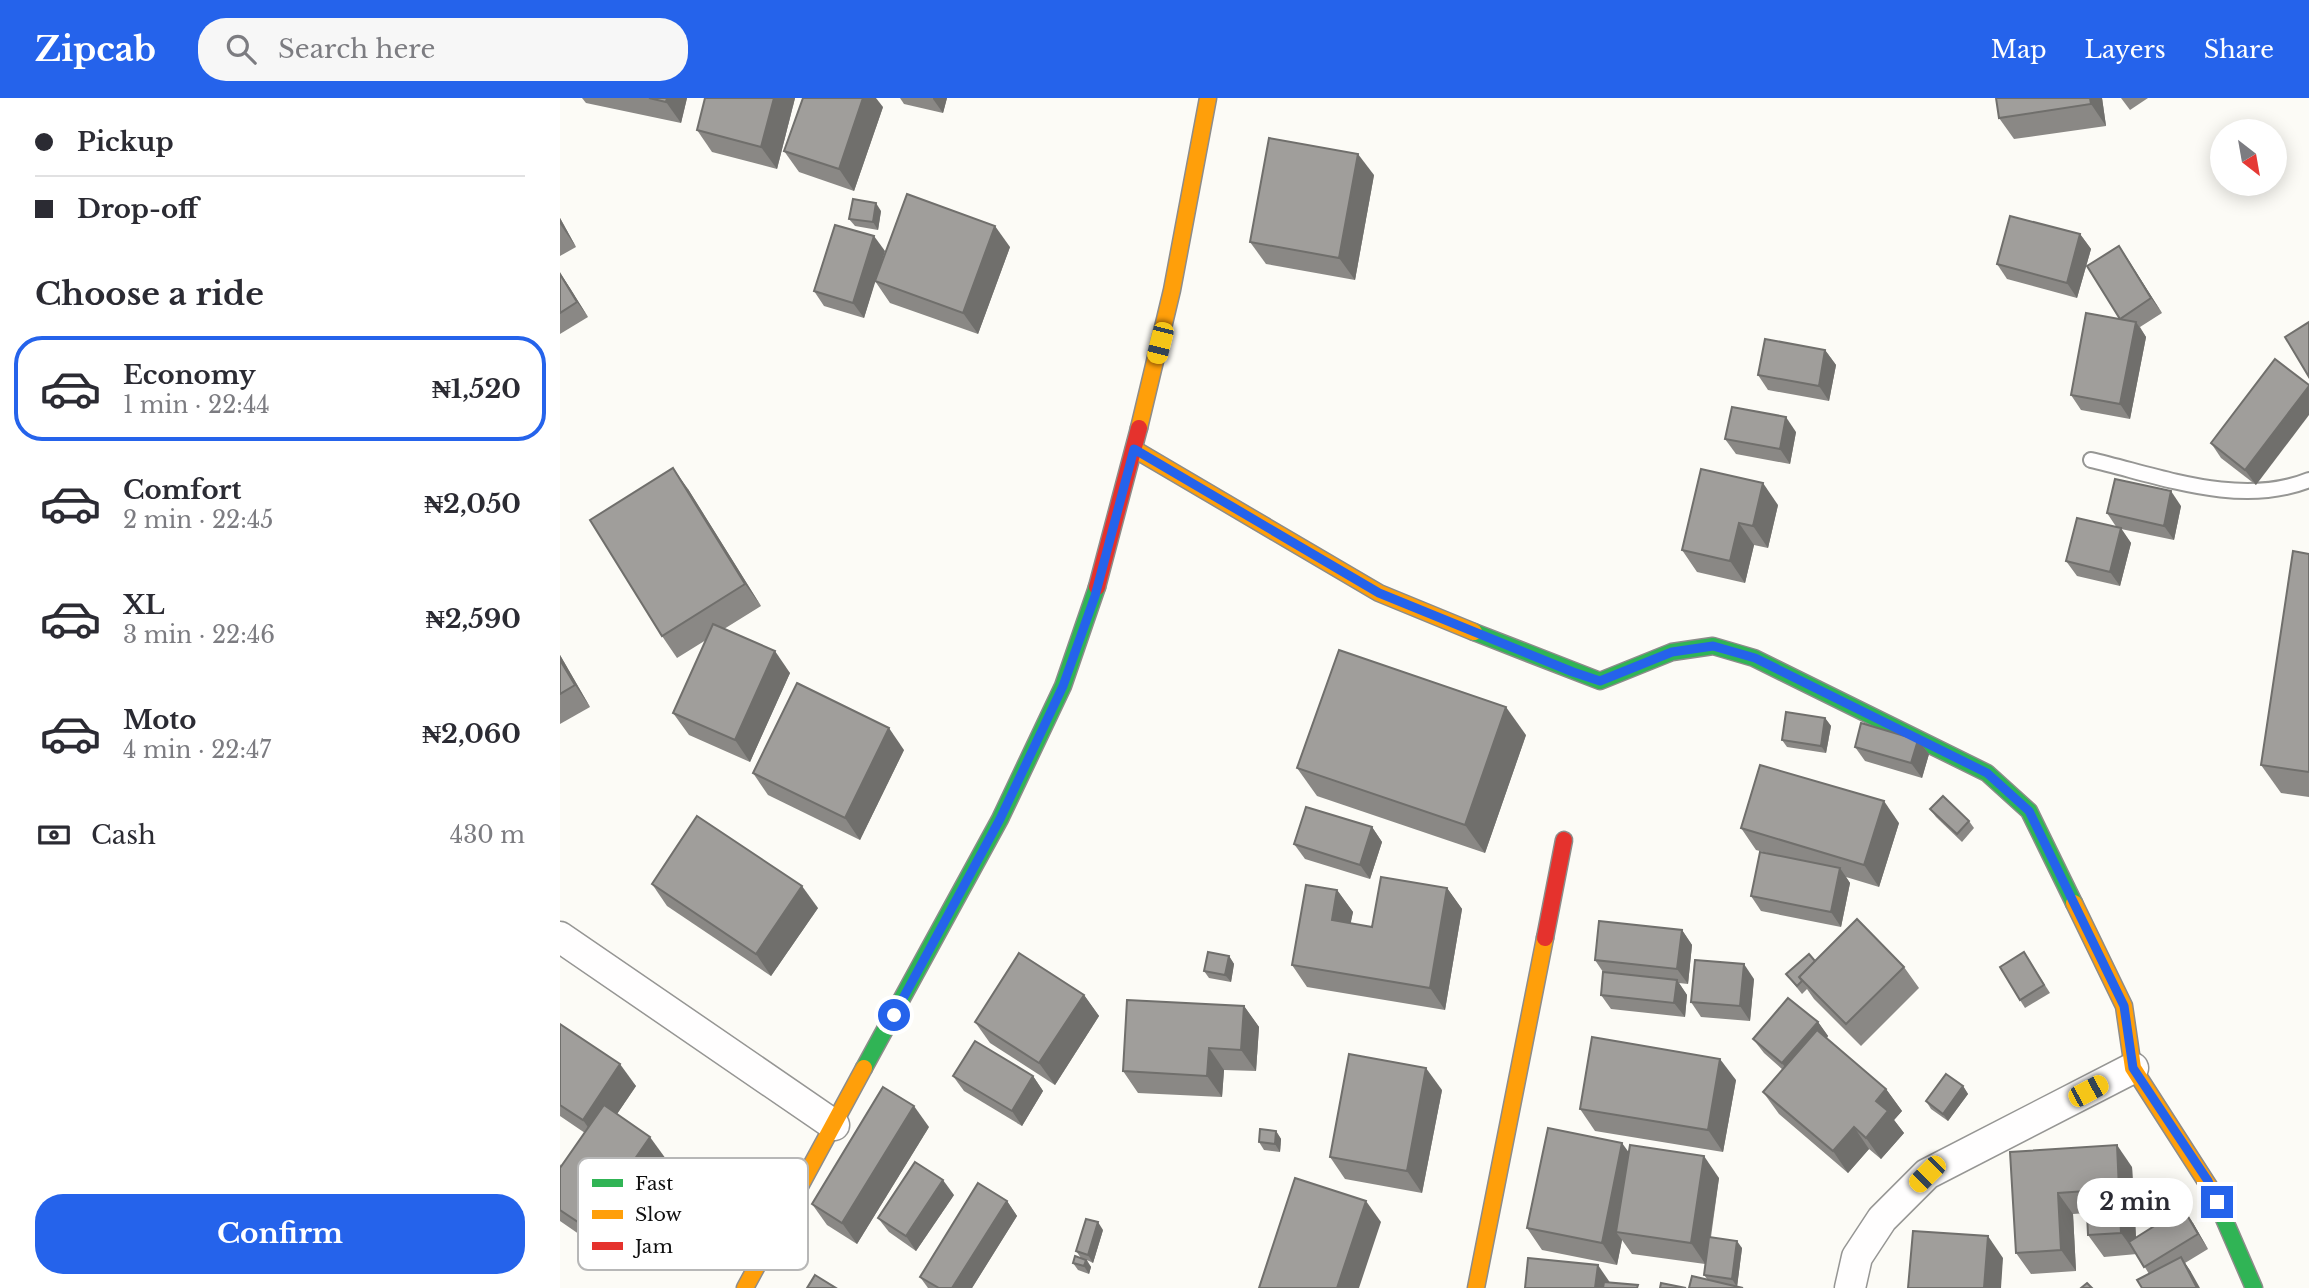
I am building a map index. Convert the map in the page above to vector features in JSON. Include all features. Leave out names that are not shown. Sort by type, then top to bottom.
[{"type":"street","points":[[808,1173],[1000,819],[1063,686],[1095,596],[1134,449],[1172,290],[1208,98]]},
{"type":"street","points":[[1134,449],[1379,593],[1573,672],[1600,681],[1672,652],[1713,646],[1755,658],[1987,773],[2029,811],[2124,1006],[2133,1068],[2208,1181],[2254,1288]]},
{"type":"street","points":[[1476,1288],[1564,840]]},
{"type":"street","points":[[560,937],[834,1125]]},
{"type":"street","points":[[1850,1288],[1857,1257],[1882,1219],[1927,1174],[2133,1068]]},
{"type":"street","points":[[745,1288],[755,1270]]},
{"type":"lane","points":[[2091,460],[2229,491],[2292,487],[2309,480]]},
{"type":"building","points":[[649,98],[667,98],[666,102]]},
{"type":"building","points":[[705,98],[774,98],[761,147],[697,130]]},
{"type":"building","points":[[803,98],[863,98],[839,169],[784,151]]},
{"type":"building","points":[[1996,98],[2090,98],[2091,104],[1999,118]]},
{"type":"building","points":[[1269,138],[1358,154],[1339,258],[1250,242]]},
{"type":"building","points":[[907,194],[995,226],[963,313],[875,281]]},
{"type":"building","points":[[853,199],[876,203],[873,222],[849,219]]},
{"type":"building","points":[[2010,216],[2080,234],[2067,283],[1997,264]]},
{"type":"building","points":[[835,225],[874,236],[853,303],[814,291]]},
{"type":"building","points":[[2119,246],[2151,298],[2120,319],[2087,266]]},
{"type":"building","points":[[560,274],[577,302],[560,313]]},
{"type":"building","points":[[2086,313],[2136,322],[2120,404],[2071,395]]},
{"type":"building","points":[[2309,322],[2309,377],[2285,337]]},
{"type":"building","points":[[1765,339],[1825,350],[1819,386],[1758,375]]},
{"type":"building","points":[[2275,359],[2309,386],[2245,470],[2211,443]]},
{"type":"building","points":[[1732,407],[1786,417],[1780,449],[1725,439]]},
{"type":"building","points":[[673,468],[745,584],[662,636],[590,520]]},
{"type":"building","points":[[1701,469],[1763,483],[1753,526],[1739,523],[1730,561],[1682,550]]},
{"type":"building","points":[[2115,479],[2171,491],[2164,526],[2107,513]]},
{"type":"building","points":[[2077,518],[2121,528],[2110,572],[2066,561]]},
{"type":"building","points":[[2293,551],[2309,554],[2309,772],[2261,765]]},
{"type":"building","points":[[713,624],[775,651],[735,740],[673,713]]},
{"type":"building","points":[[1339,650],[1506,707],[1465,825],[1297,768]]},
{"type":"building","points":[[560,660],[575,685],[560,694]]},
{"type":"building","points":[[797,683],[889,728],[845,818],[753,773]]},
{"type":"building","points":[[1786,712],[1825,718],[1821,746],[1782,740]]},
{"type":"building","points":[[1861,723],[1918,740],[1911,763],[1855,747]]},
{"type":"building","points":[[1760,765],[1884,801],[1864,865],[1741,828]]},
{"type":"building","points":[[1943,796],[1969,821],[1957,834],[1930,809]]},
{"type":"building","points":[[1306,807],[1372,827],[1360,865],[1294,844]]},
{"type":"building","points":[[697,816],[802,886],[756,954],[652,884]]},
{"type":"building","points":[[1760,852],[1840,868],[1831,912],[1751,896]]},
{"type":"building","points":[[1381,877],[1447,888],[1430,988],[1292,965],[1306,885],[1337,890],[1332,920],[1372,927]]},
{"type":"building","points":[[1857,919],[1904,967],[1846,1024],[1799,977]]},
{"type":"building","points":[[1599,921],[1682,930],[1677,969],[1595,960]]},
{"type":"building","points":[[1208,952],[1229,956],[1225,975],[1204,971]]},
{"type":"building","points":[[2024,952],[2044,985],[2020,1000],[2000,967]]},
{"type":"building","points":[[1019,953],[1084,995],[1039,1063],[975,1022]]},
{"type":"building","points":[[1809,954],[1815,961],[1799,977],[1802,981],[1797,986],[1786,974]]},
{"type":"building","points":[[1695,960],[1744,964],[1740,1006],[1691,1002]]},
{"type":"building","points":[[1603,972],[1677,980],[1674,1003],[1601,995]]},
{"type":"building","points":[[1788,998],[1818,1022],[1782,1063],[1753,1039]]},
{"type":"building","points":[[1127,1000],[1244,1006],[1241,1050],[1209,1048],[1207,1076],[1123,1071]]},
{"type":"building","points":[[560,1024],[620,1064],[583,1120],[560,1105]]},
{"type":"building","points":[[1817,1030],[1886,1089],[1876,1101],[1888,1111],[1866,1138],[1854,1127],[1833,1151],[1763,1092]]},
{"type":"building","points":[[1592,1037],[1720,1059],[1708,1130],[1580,1109]]},
{"type":"building","points":[[975,1041],[1033,1076],[1012,1111],[953,1076]]},
{"type":"building","points":[[1349,1054],[1426,1068],[1407,1171],[1330,1157]]},
{"type":"building","points":[[1946,1074],[1963,1086],[1943,1114],[1926,1101]]},
{"type":"building","points":[[883,1087],[914,1106],[842,1223],[812,1204]]},
{"type":"building","points":[[604,1105],[650,1137],[635,1158],[578,1158],[578,1222],[560,1210],[560,1168]]},
{"type":"building","points":[[1548,1128],[1622,1143],[1602,1243],[1527,1228]]},
{"type":"building","points":[[1260,1129],[1276,1131],[1275,1144],[1259,1142]]},
{"type":"building","points":[[1630,1145],[1704,1156],[1691,1243],[1616,1232]]},
{"type":"building","points":[[2117,1145],[2121,1233],[2088,1235],[2086,1191],[2058,1193],[2061,1250],[2016,1253],[2010,1152]]},
{"type":"building","points":[[915,1162],[943,1180],[906,1236],[878,1218]]},
{"type":"building","points":[[1295,1178],[1366,1201],[1337,1288],[1259,1288]]},
{"type":"building","points":[[978,1183],[1007,1201],[952,1288],[939,1288],[920,1277]]},
{"type":"building","points":[[2183,1208],[2198,1234],[2144,1267],[2129,1242]]},
{"type":"building","points":[[1086,1219],[1098,1222],[1088,1255],[1076,1251]]},
{"type":"building","points":[[1913,1231],[1988,1236],[1984,1288],[1908,1288]]},
{"type":"building","points":[[1709,1237],[1737,1241],[1732,1279],[1704,1275]]},
{"type":"building","points":[[1075,1256],[1086,1260],[1084,1266],[1073,1263]]},
{"type":"building","points":[[2181,1257],[2197,1288],[2142,1288],[2137,1280]]},
{"type":"building","points":[[1528,1258],[1598,1265],[1595,1288],[1525,1288]]},
{"type":"building","points":[[815,1275],[836,1288],[807,1288]]},
{"type":"building","points":[[1692,1276],[1743,1288],[1689,1288]]},
{"type":"building","points":[[1604,1282],[1638,1285],[1637,1288],[1603,1288]]},
{"type":"building","points":[[1661,1283],[1686,1288],[1660,1288]]},
{"type":"traffic: fast","points":[[864,1068],[1000,819],[1063,686],[1097,587]]},
{"type":"traffic: fast","points":[[1474,632],[1600,681],[1672,652],[1713,646],[1754,658],[1987,773],[2029,811],[2074,903]]},
{"type":"traffic: fast","points":[[2212,1191],[2254,1288]]},
{"type":"traffic: slow","points":[[1139,428],[1172,290],[1208,98]]},
{"type":"traffic: slow","points":[[1134,449],[1379,593],[1474,632]]},
{"type":"traffic: slow","points":[[2074,903],[2124,1006],[2133,1068],[2212,1191]]},
{"type":"traffic: slow","points":[[1476,1288],[1545,938]]},
{"type":"traffic: slow","points":[[808,1172],[864,1068]]},
{"type":"traffic: slow","points":[[745,1288],[755,1270]]},
{"type":"traffic: jam","points":[[1097,587],[1139,428]]},
{"type":"traffic: jam","points":[[1545,938],[1564,840]]},
{"type":"route","points":[[894,1015],[1000,819],[1063,686],[1095,596],[1134,449],[1379,593],[1573,672],[1600,681],[1672,652],[1713,646],[1755,658],[1987,773],[2029,811],[2124,1006],[2133,1068],[2208,1181],[2217,1202]]}]
